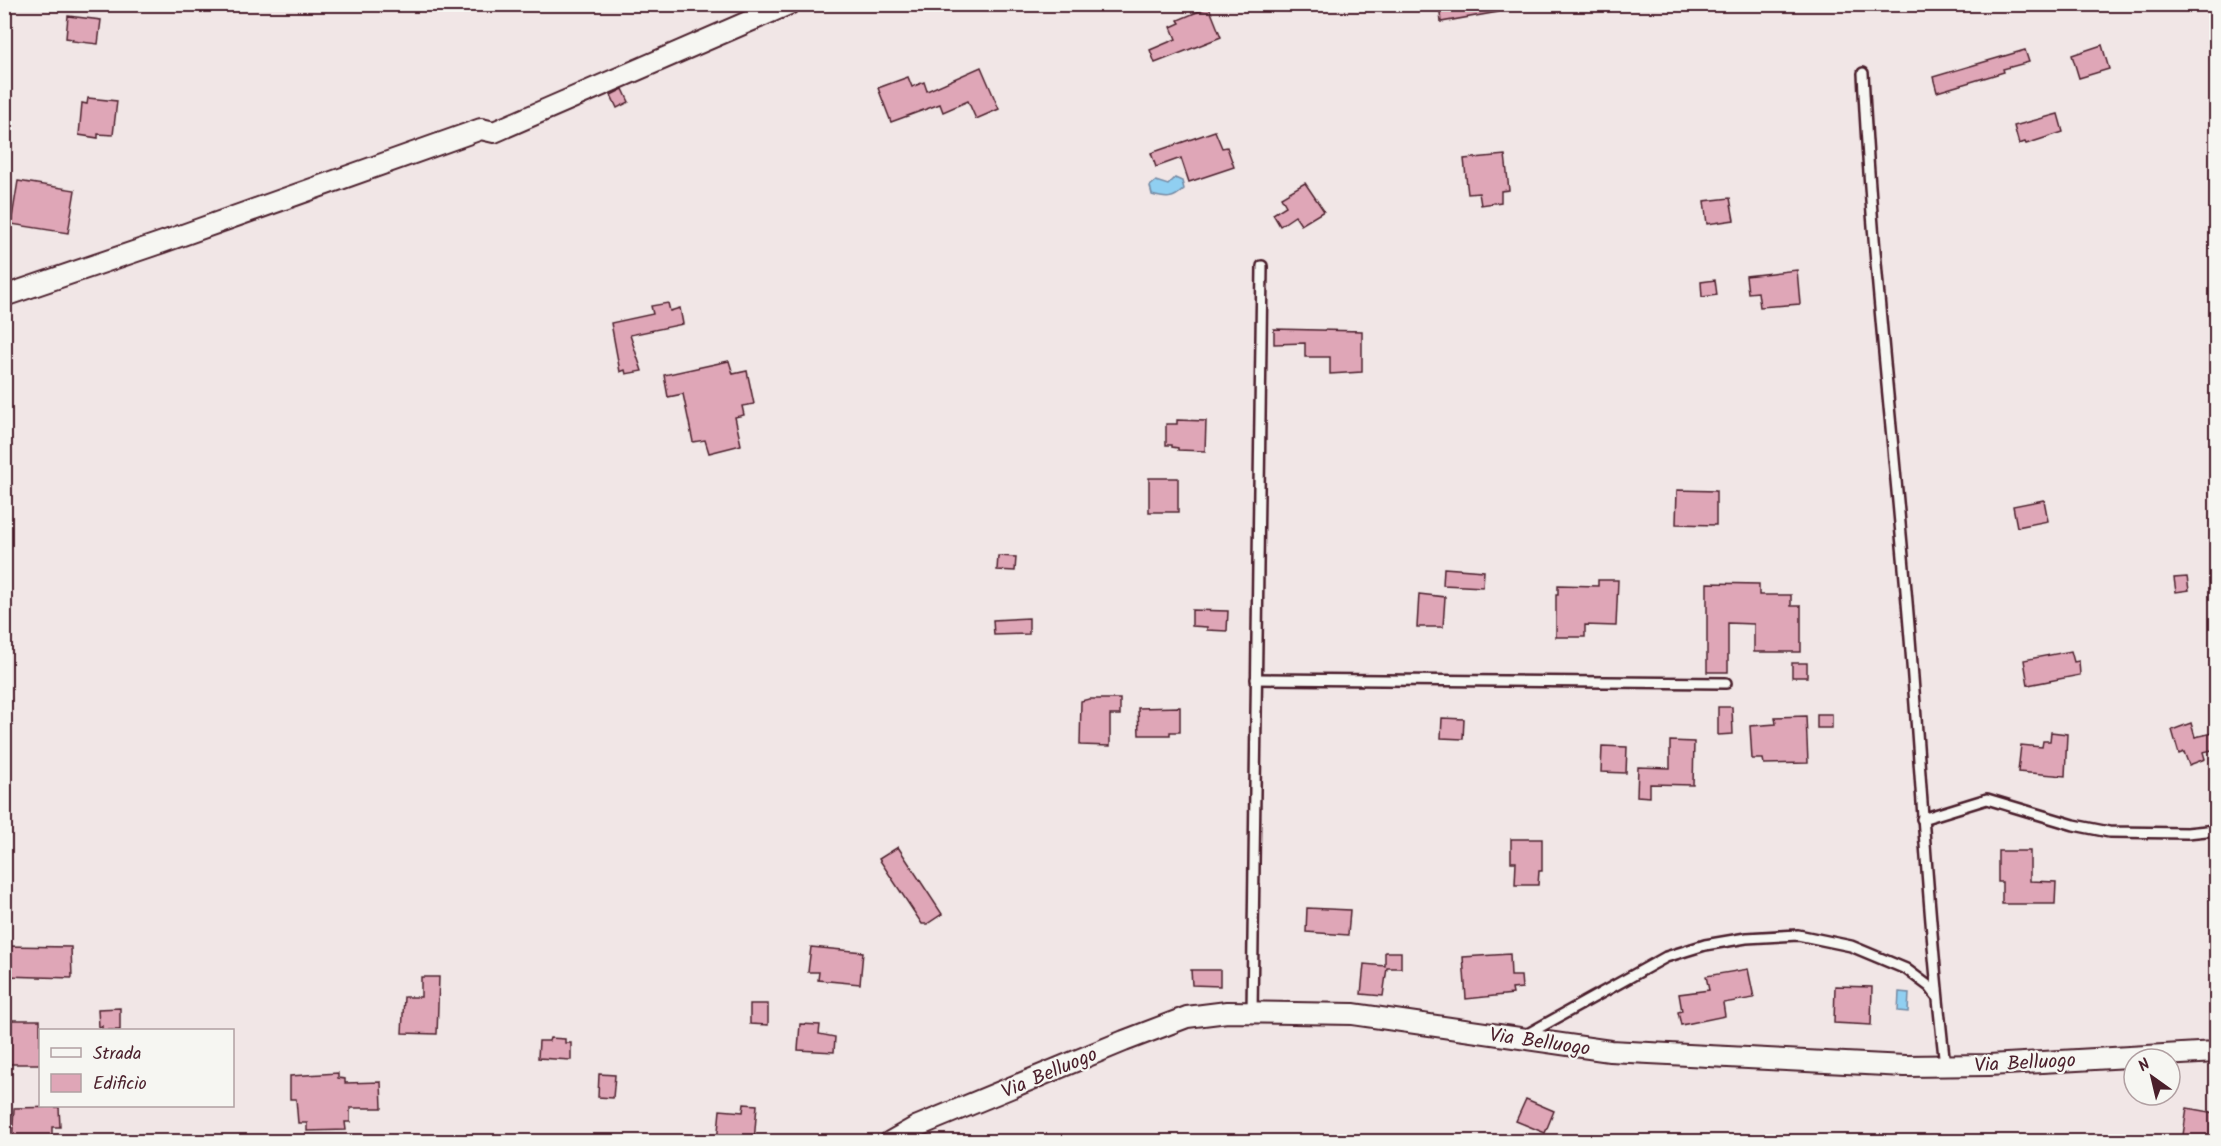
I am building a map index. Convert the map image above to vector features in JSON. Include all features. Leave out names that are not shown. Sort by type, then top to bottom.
[{"type":"street","points":[[4,296],[164,242],[481,129],[494,132],[789,4]]},
{"type":"street","name":"Via Belluogo","points":[[890,1142],[918,1126],[1186,1017],[1227,1012],[1353,1014],[1610,1052],[1893,1065],[1989,1065],[2217,1052]]},
{"type":"lane","points":[[1863,73],[1869,182],[1909,627],[1937,996],[1945,1065]]},
{"type":"lane","points":[[1252,1013],[1262,266]]},
{"type":"lane","points":[[1256,679],[1726,683]]},
{"type":"lane","points":[[1922,819],[1987,799],[2109,832],[2187,834],[2217,830]]},
{"type":"lane","points":[[1519,1039],[1666,957],[1705,945],[1746,938],[1798,935],[1851,946],[1906,969],[1930,987],[1937,996]]},
{"type":"water","points":[[1175,178],[1182,181],[1184,189],[1180,193],[1169,198],[1152,195],[1150,186],[1156,181],[1168,185]]},
{"type":"water","points":[[1899,992],[1909,993],[1908,1012],[1898,1011]]},
{"type":"building","points":[[1439,4],[1498,4],[1498,12],[1441,22]]},
{"type":"building","points":[[1209,7],[1221,37],[1155,63],[1150,50],[1176,39],[1171,27],[1180,23],[1178,20]]},
{"type":"building","points":[[68,16],[101,20],[98,44],[72,41],[73,39],[66,38]]},
{"type":"building","points":[[2102,45],[2109,69],[2079,78],[2072,55]]},
{"type":"building","points":[[2025,50],[2029,62],[1937,92],[1933,77]]},
{"type":"building","points":[[981,67],[999,109],[976,119],[968,101],[943,112],[940,104],[891,122],[878,88],[908,77],[912,87],[924,82],[927,91]]},
{"type":"building","points":[[623,89],[629,102],[617,108],[611,95]]},
{"type":"building","points":[[88,98],[117,101],[113,135],[98,134],[98,138],[79,135],[82,103],[87,104]]},
{"type":"building","points":[[2058,114],[2063,132],[2026,144],[2025,142],[2019,144],[2014,126]]},
{"type":"building","points":[[1215,131],[1222,148],[1227,147],[1234,167],[1189,182],[1181,158],[1156,167],[1151,153]]},
{"type":"building","points":[[1505,155],[1509,190],[1501,191],[1501,202],[1481,205],[1479,193],[1468,194],[1464,159]]},
{"type":"building","points":[[18,181],[75,190],[68,233],[11,224]]},
{"type":"building","points":[[1305,183],[1324,211],[1301,225],[1295,216],[1280,226],[1273,214],[1286,206],[1281,197]]},
{"type":"building","points":[[1730,198],[1734,220],[1707,224],[1704,201]]},
{"type":"building","points":[[1797,270],[1800,304],[1760,307],[1758,292],[1748,293],[1746,276]]},
{"type":"building","points":[[1715,280],[1717,295],[1702,297],[1701,282]]},
{"type":"building","points":[[668,303],[670,311],[680,308],[683,324],[630,335],[642,371],[626,374],[625,370],[620,372],[611,323],[653,314],[651,306]]},
{"type":"building","points":[[1274,329],[1362,331],[1362,372],[1330,374],[1330,357],[1305,357],[1305,343],[1274,344]]},
{"type":"building","points":[[729,361],[733,374],[747,371],[754,404],[742,406],[744,415],[735,417],[741,445],[709,453],[705,440],[693,442],[683,394],[668,397],[664,375]]},
{"type":"building","points":[[1177,420],[1206,421],[1205,451],[1178,450],[1172,445],[1166,445],[1166,424],[1177,424]]},
{"type":"building","points":[[1149,478],[1178,478],[1178,512],[1149,512]]},
{"type":"building","points":[[1677,490],[1716,491],[1716,525],[1676,524]]},
{"type":"building","points":[[2044,500],[2048,521],[2017,527],[2013,506]]},
{"type":"building","points":[[998,556],[1016,557],[1015,571],[997,570]]},
{"type":"building","points":[[1444,568],[1484,571],[1483,587],[1443,585]]},
{"type":"building","points":[[2187,577],[2189,590],[2176,592],[2174,578]]},
{"type":"building","points":[[1598,580],[1618,580],[1616,626],[1585,625],[1585,637],[1556,637],[1558,585],[1598,586]]},
{"type":"building","points":[[1707,583],[1759,584],[1759,595],[1791,595],[1791,606],[1801,606],[1801,652],[1754,652],[1754,624],[1728,623],[1728,672],[1707,672]]},
{"type":"building","points":[[1419,594],[1445,597],[1443,627],[1417,627]]},
{"type":"building","points":[[1192,610],[1228,611],[1227,631],[1207,630],[1207,627],[1192,626]]},
{"type":"building","points":[[1029,618],[1029,634],[994,635],[993,620]]},
{"type":"building","points":[[2071,651],[2074,662],[2079,661],[2080,675],[2028,685],[2024,660]]},
{"type":"building","points":[[1792,663],[1807,663],[1807,677],[1792,677]]},
{"type":"building","points":[[1120,699],[1120,715],[1110,715],[1110,746],[1080,745],[1081,701]]},
{"type":"building","points":[[1180,707],[1180,732],[1170,732],[1170,735],[1139,735],[1138,708]]},
{"type":"building","points":[[1718,707],[1732,707],[1733,734],[1718,735]]},
{"type":"building","points":[[1817,714],[1832,714],[1832,728],[1817,728]]},
{"type":"building","points":[[1806,716],[1808,763],[1764,764],[1763,759],[1752,759],[1750,726],[1776,724],[1775,717]]},
{"type":"building","points":[[1442,718],[1464,719],[1463,739],[1441,738]]},
{"type":"building","points":[[2191,723],[2195,737],[2217,732],[2217,749],[2203,752],[2205,759],[2189,765],[2184,752],[2179,754],[2172,730]]},
{"type":"building","points":[[2051,732],[2067,734],[2065,776],[2018,772],[2021,745],[2042,747],[2043,741],[2050,741]]},
{"type":"building","points":[[1670,741],[1694,742],[1693,785],[1650,784],[1650,797],[1637,796],[1638,767],[1670,768]]},
{"type":"building","points":[[1602,746],[1627,747],[1626,773],[1601,772]]},
{"type":"building","points":[[1511,839],[1542,839],[1542,871],[1539,871],[1538,885],[1515,885],[1516,862],[1511,862]]},
{"type":"building","points":[[898,847],[942,914],[927,924],[922,924],[879,859]]},
{"type":"building","points":[[1998,851],[2030,851],[2030,881],[2056,882],[2055,904],[2002,904],[2002,882],[1998,882]]},
{"type":"building","points":[[1307,908],[1350,910],[1348,935],[1306,932]]},
{"type":"building","points":[[4,946],[71,947],[72,978],[4,976]]},
{"type":"building","points":[[811,947],[863,952],[860,984],[818,980],[819,972],[808,972]]},
{"type":"building","points":[[1385,952],[1401,952],[1401,968],[1387,968],[1383,996],[1361,994],[1364,964],[1385,966]]},
{"type":"building","points":[[1510,954],[1511,976],[1521,976],[1522,988],[1512,989],[1513,994],[1466,999],[1463,957]]},
{"type":"building","points":[[1748,969],[1754,998],[1723,1003],[1725,1016],[1681,1025],[1678,1012],[1682,1011],[1679,994],[1709,990],[1706,976]]},
{"type":"building","points":[[1191,970],[1220,970],[1220,986],[1192,985]]},
{"type":"building","points":[[421,977],[439,977],[437,1034],[402,1033],[404,997],[421,997]]},
{"type":"building","points":[[1835,986],[1872,987],[1871,1025],[1834,1023]]},
{"type":"building","points":[[750,1004],[768,1004],[768,1025],[750,1024]]},
{"type":"building","points":[[120,1008],[120,1029],[99,1027],[98,1009]]},
{"type":"building","points":[[4,1020],[40,1020],[39,1064],[4,1064]]},
{"type":"building","points":[[800,1024],[820,1025],[819,1034],[835,1037],[834,1052],[798,1050]]},
{"type":"building","points":[[550,1038],[565,1039],[565,1043],[571,1043],[571,1060],[538,1058],[539,1041],[549,1041]]},
{"type":"building","points":[[338,1073],[338,1078],[345,1079],[345,1083],[381,1082],[382,1108],[350,1108],[350,1122],[345,1122],[346,1130],[307,1131],[307,1123],[298,1123],[296,1099],[290,1099],[290,1076]]},
{"type":"building","points":[[599,1074],[615,1075],[613,1098],[598,1097]]},
{"type":"building","points":[[1526,1099],[1554,1111],[1545,1133],[1516,1121]]},
{"type":"building","points":[[744,1104],[757,1105],[754,1142],[717,1142],[720,1110],[743,1112]]},
{"type":"building","points":[[59,1107],[60,1127],[52,1127],[52,1142],[12,1142],[14,1108]]},
{"type":"building","points":[[2187,1108],[2215,1113],[2214,1121],[2217,1121],[2217,1124],[2214,1142],[2182,1142]]}]
